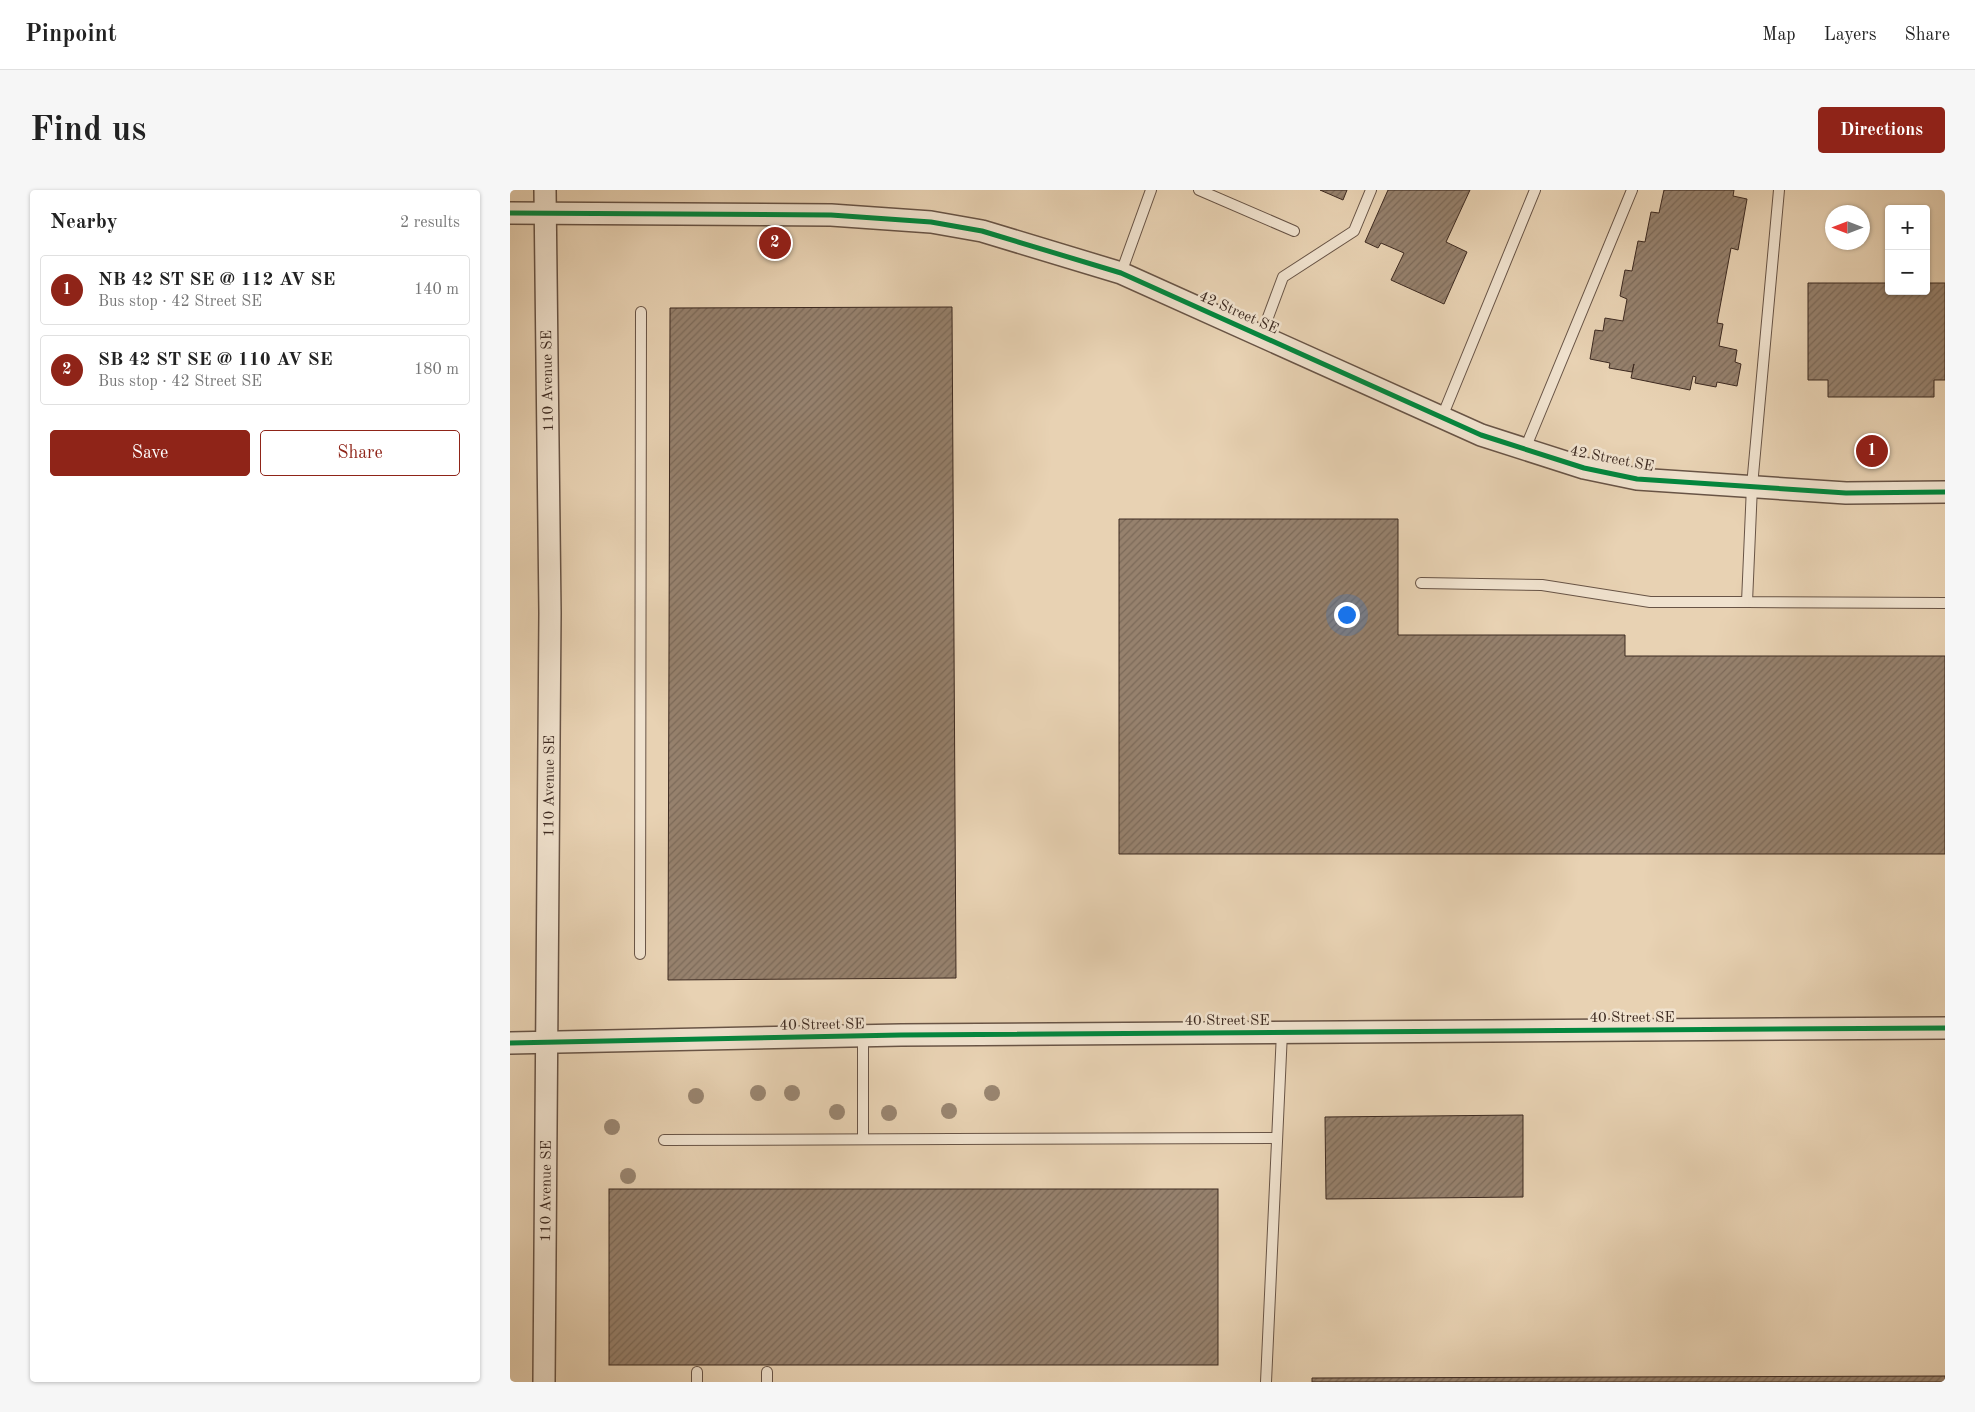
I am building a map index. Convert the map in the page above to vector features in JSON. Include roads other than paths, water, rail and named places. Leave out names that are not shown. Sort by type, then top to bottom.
[{"type":"street","name":"110 Avenue SE","points":[[544,1382],[550,604],[545,190]]},
{"type":"street","name":"42 Street SE","points":[[510,213],[831,215],[931,222],[982,231],[1122,273],[1481,435],[1584,468],[1637,479],[1846,492],[1945,492]]},
{"type":"street","name":"40 Street SE","points":[[510,1043],[863,1036],[1945,1028]]},
{"type":"lane","points":[[1122,273],[1151,190]]},
{"type":"lane","points":[[1199,190],[1294,232]]},
{"type":"lane","points":[[1261,336],[1283,278],[1354,231],[1371,190]]},
{"type":"lane","points":[[1442,417],[1535,190]]},
{"type":"lane","points":[[1525,449],[1632,190]]},
{"type":"lane","points":[[1747,602],[1752,486],[1779,190]]},
{"type":"lane","points":[[640,954],[641,312]]},
{"type":"lane","points":[[1421,583],[1542,585],[1650,602],[1945,603]]},
{"type":"lane","points":[[1266,1382],[1282,1032]]},
{"type":"lane","points":[[863,1036],[863,1139]]},
{"type":"lane","points":[[664,1140],[1277,1138]]},
{"type":"place","name":"SB 42 ST SE @ 110 AV SE","points":[[775,243]]},
{"type":"place","name":"NB 42 ST SE @ 112 AV SE","points":[[1872,451]]}]
